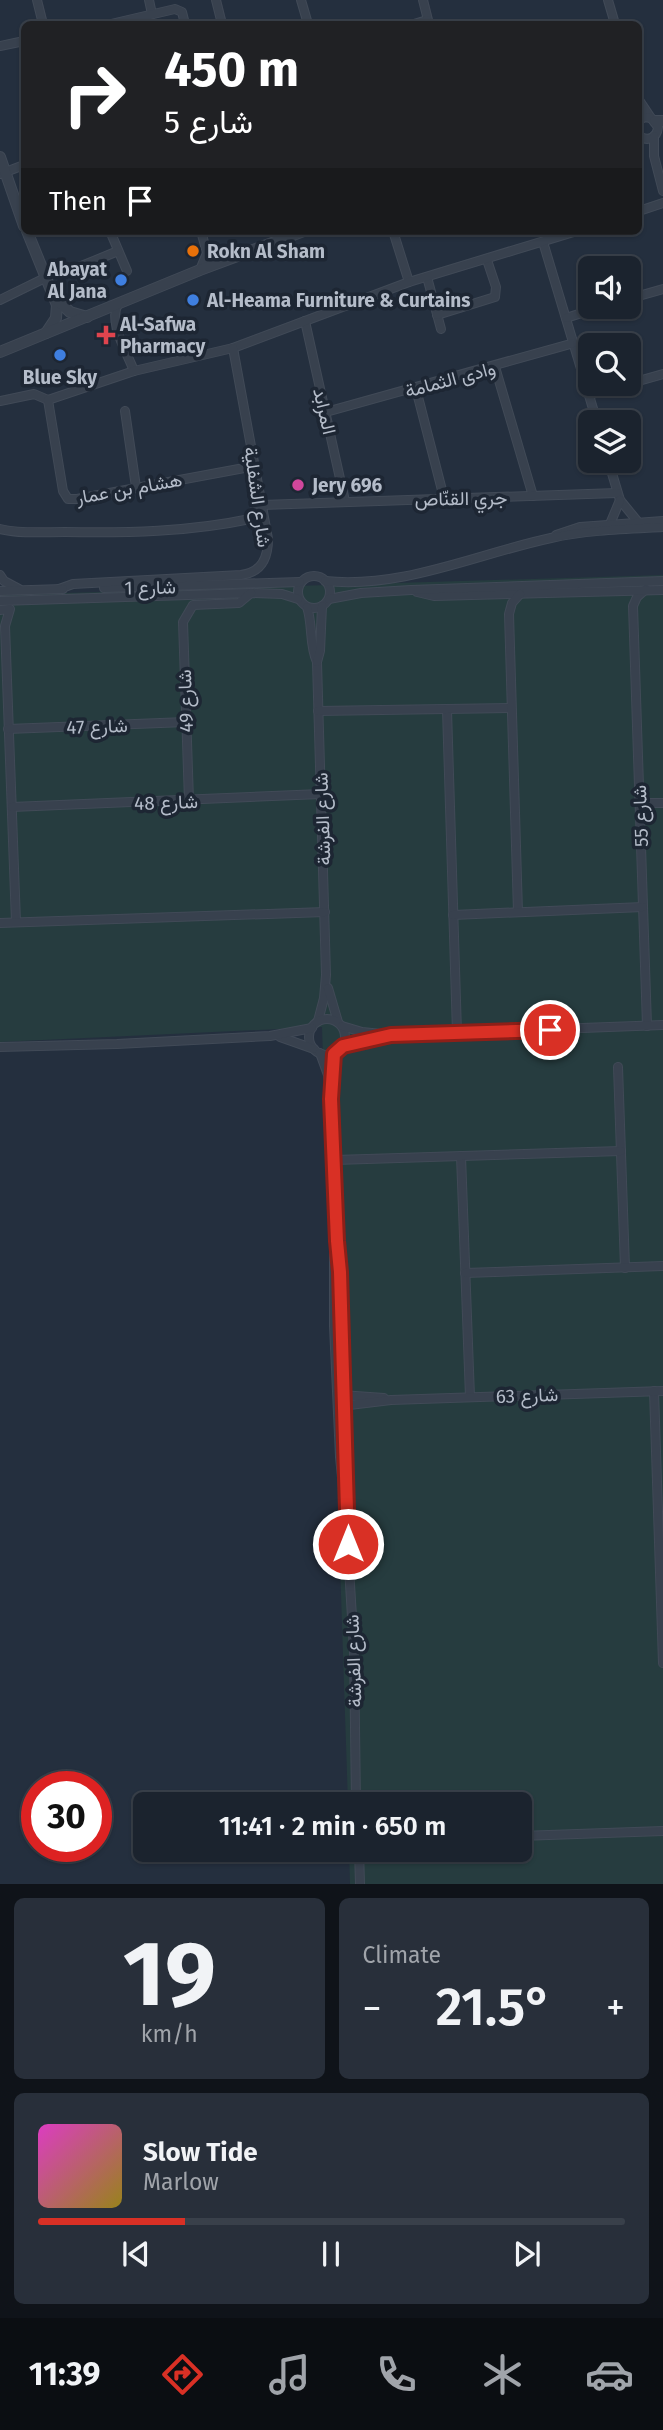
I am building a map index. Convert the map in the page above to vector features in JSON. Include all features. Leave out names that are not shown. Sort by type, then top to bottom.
[{"type":"street","points":[[37,0],[42,21]]},
{"type":"street","points":[[149,0],[152,14]]},
{"type":"street","points":[[216,0],[221,21]]},
{"type":"street","points":[[301,0],[307,21]]},
{"type":"street","points":[[423,0],[428,21]]},
{"type":"street","points":[[608,0],[614,21]]},
{"type":"street","points":[[133,21],[178,9],[182,12],[184,21]]},
{"type":"street","points":[[0,46],[21,42]]},
{"type":"street","points":[[642,103],[657,120],[654,156],[663,191]]},
{"type":"street","points":[[642,138],[648,139],[654,136]]},
{"type":"street","points":[[642,140],[654,156]]},
{"type":"street","points":[[0,157],[2,173],[21,217]]},
{"type":"street","points":[[2,173],[21,166]]},
{"type":"street","points":[[642,210],[663,203]]},
{"type":"street","points":[[29,235],[55,299],[56,318],[46,333]]},
{"type":"street","points":[[112,235],[127,271]]},
{"type":"street","points":[[200,270],[205,261],[206,249],[202,235]]},
{"type":"street","points":[[0,352],[293,235]]},
{"type":"street","points":[[394,235],[409,282]]},
{"type":"street","points":[[0,401],[34,394],[48,400],[134,371],[233,348],[409,282],[565,235]]},
{"type":"street","points":[[543,242],[578,357]]},
{"type":"street","points":[[206,249],[223,261]]},
{"type":"street","points":[[79,267],[118,251]]},
{"type":"street","points":[[437,315],[495,297],[496,287],[487,260]]},
{"type":"street","points":[[427,277],[441,329]]},
{"type":"street","points":[[0,300],[47,278]]},
{"type":"street","points":[[641,295],[663,289]]},
{"type":"street","points":[[55,299],[71,312],[88,317]]},
{"type":"street","points":[[118,304],[114,312],[115,321],[134,371]]},
{"type":"street","points":[[566,318],[578,314]]},
{"type":"street","name":"المرابد","points":[[304,321],[345,501]]},
{"type":"street","name":"وادى الثمامة","points":[[326,412],[574,343]]},
{"type":"street","name":"شارع الشفلية","points":[[59,589],[73,584],[250,573],[262,564],[267,554],[268,539],[233,348]]},
{"type":"street","points":[[495,367],[533,496]]},
{"type":"street","points":[[641,380],[663,374]]},
{"type":"street","points":[[416,389],[444,498]]},
{"type":"street","name":"هشام بن عمار","points":[[48,400],[63,491],[68,499],[255,466]]},
{"type":"street","points":[[125,411],[136,487]]},
{"type":"street","points":[[612,473],[618,497],[638,522]]},
{"type":"street","name":"جري القنّاص","points":[[261,502],[533,496],[618,497]]},
{"type":"street","points":[[610,524],[618,497]]},
{"type":"street","points":[[0,529],[18,532],[104,533],[190,529],[250,519],[261,502]]},
{"type":"street","points":[[551,538],[572,528],[663,521]]},
{"type":"street","points":[[326,580],[330,589],[328,599],[322,607],[306,607],[298,599],[300,582],[313,575],[326,580],[361,582],[425,572],[551,538],[663,527]]},
{"type":"street","points":[[0,575],[22,591]]},
{"type":"street","points":[[328,599],[352,594],[411,590],[663,581]]},
{"type":"street","name":"شارع 1","points":[[0,591],[300,582]]},
{"type":"street","points":[[633,606],[637,597],[646,589]]},
{"type":"street","points":[[411,590],[434,596],[663,590]]},
{"type":"street","points":[[620,590],[633,606]]},
{"type":"street","name":"شارع 1","points":[[193,605],[234,604],[251,593]]},
{"type":"street","name":"شارع 1","points":[[0,601],[251,593],[282,594],[298,599]]},
{"type":"street","points":[[499,594],[509,614]]},
{"type":"street","points":[[518,912],[509,614],[512,603],[520,594]]},
{"type":"street","name":"شارع 49","points":[[189,801],[182,626],[184,617],[193,605]]},
{"type":"street","name":"شارع 55","points":[[633,606],[647,1026]]},
{"type":"street","name":"شارع الفرشة","points":[[306,607],[311,623],[313,653],[317,662]]},
{"type":"street","name":"شارع الفرشة","points":[[315,1024],[324,998],[326,975],[317,662],[322,607]]},
{"type":"street","points":[[0,610],[10,609],[5,626],[16,922]]},
{"type":"street","points":[[0,617],[5,626]]},
{"type":"street","points":[[318,711],[511,708]]},
{"type":"street","points":[[447,710],[457,1033]]},
{"type":"street","name":"شارع 47","points":[[8,729],[186,722]]},
{"type":"street","name":"شارع 48","points":[[12,807],[321,794]]},
{"type":"street","points":[[639,803],[663,803]]},
{"type":"street","points":[[453,915],[643,907]]},
{"type":"street","points":[[0,923],[325,912]]},
{"type":"street","name":"شارع الفرشة","points":[[326,975],[340,1024]]},
{"type":"street","points":[[0,1047],[270,1036],[328,1018],[362,1032],[391,1035],[663,1025]]},
{"type":"street","points":[[315,1024],[309,1039],[317,1051]]},
{"type":"street","points":[[340,1024],[345,1036],[343,1046]]},
{"type":"street","points":[[270,1036],[293,1040],[317,1051],[334,1054],[343,1046],[391,1035]]},
{"type":"street","name":"شارع الفرشة","points":[[317,1051],[328,1075],[335,1160],[337,1241],[334,1250],[334,1326],[341,1395],[342,1480],[354,1650],[356,1792]]},
{"type":"street","name":"شارع الفرشة","points":[[331,1099],[334,1054]]},
{"type":"street","points":[[618,1067],[625,1268]]},
{"type":"street","points":[[335,1160],[621,1151]]},
{"type":"street","points":[[461,1156],[470,1397]]},
{"type":"street","points":[[466,1273],[663,1266]]},
{"type":"street","points":[[659,1391],[663,1663]]},
{"type":"street","name":"شارع 63","points":[[341,1406],[391,1400],[659,1391]]},
{"type":"street","name":"شارع 63","points":[[341,1395],[391,1400]]},
{"type":"street","points":[[532,1836],[663,1831]]},
{"type":"street","points":[[355,1884],[356,1862]]},
{"type":"street","points":[[358,1862],[360,1884]]},
{"type":"green space","points":[[663,575],[663,1884],[350,1884],[349,1862],[532,1862],[532,1792],[348,1792],[322,1027],[0,1042],[0,595]]},
{"type":"place","name":"Rokn Al Sham","points":[[193,251]]},
{"type":"place","name":"Abayat Al Jana","points":[[121,280]]},
{"type":"place","name":"Al-Heama Furniture & Curtains","points":[[193,300]]},
{"type":"place","name":"Al-Safwa Pharmacy","points":[[106,335]]},
{"type":"place","name":"Blue Sky","points":[[60,355]]},
{"type":"place","name":"Jery 696","points":[[298,485]]},
{"type":"route","points":[[348,1544],[340,1272],[331,1099],[334,1054],[343,1046],[391,1035],[550,1030]]}]
